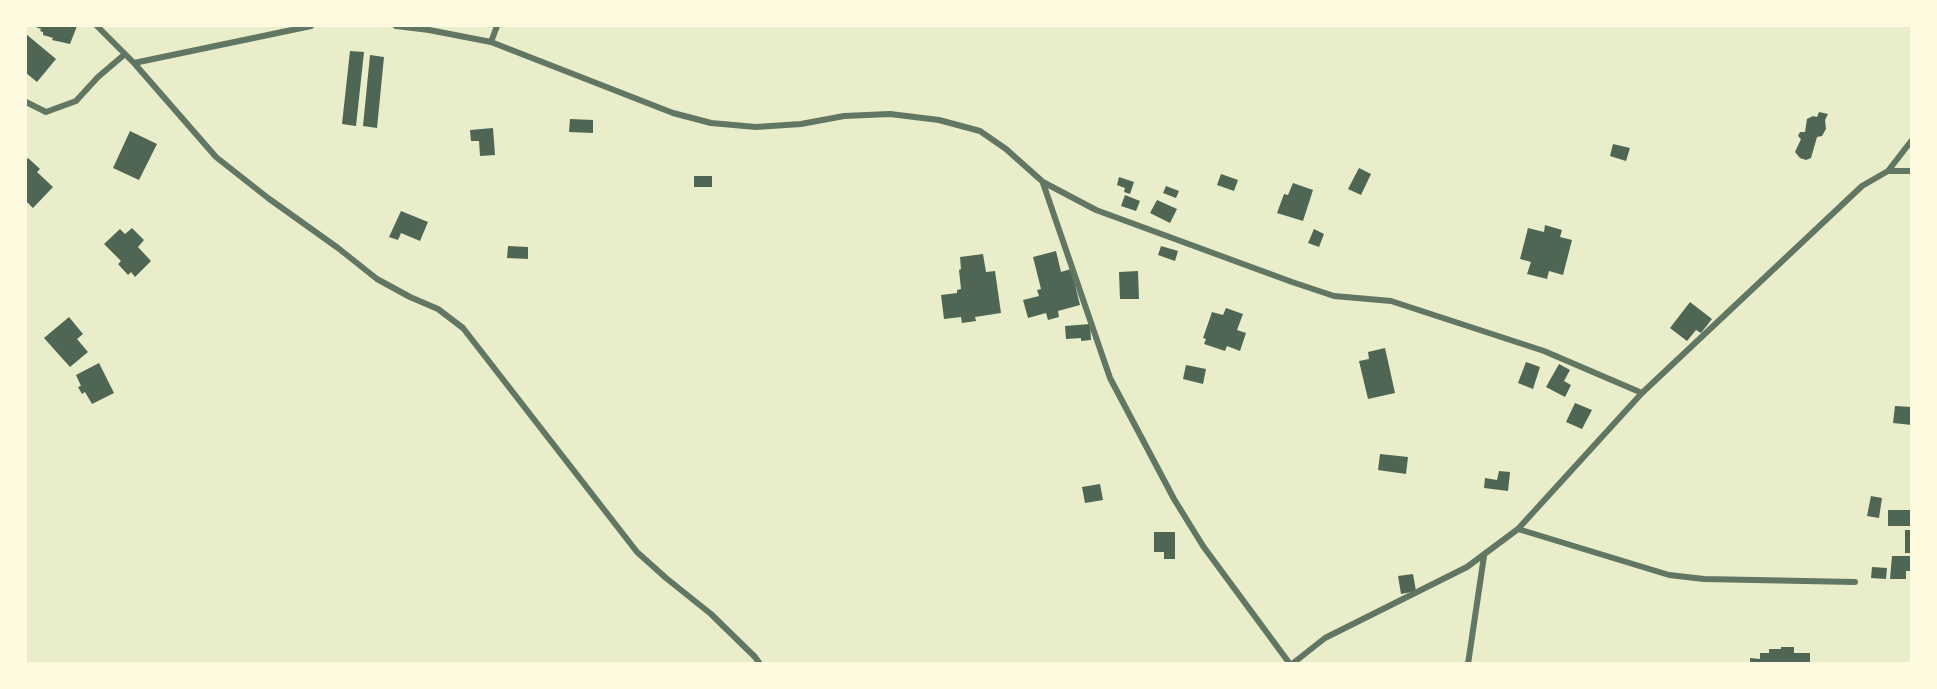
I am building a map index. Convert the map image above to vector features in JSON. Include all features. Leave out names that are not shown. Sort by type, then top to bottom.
[{"type":"street","points":[[97,26],[126,54],[216,157],[377,279],[438,309],[463,328],[638,552],[711,614],[760,663]]},
{"type":"street","points":[[134,63],[311,26]]},
{"type":"street","points":[[396,26],[491,42],[673,113],[711,123],[756,127],[801,124],[844,116],[890,114],[939,120],[980,131],[1006,149],[1043,182],[1096,210],[1334,296],[1391,301],[1544,351],[1642,393]]},
{"type":"street","points":[[491,42],[497,26]]},
{"type":"street","points":[[26,102],[46,112],[76,101],[98,77],[126,54]]},
{"type":"street","points":[[1043,182],[1110,378],[1174,500],[1203,546],[1291,663],[1325,638],[1467,567],[1518,529],[1642,393],[1862,186],[1888,171],[1911,140]]},
{"type":"street","points":[[1888,171],[1911,171]]},
{"type":"street","points":[[1518,529],[1669,575],[1704,579],[1855,582]]},
{"type":"street","points":[[1468,663],[1484,556]]},
{"type":"building","points":[[33,26],[77,26],[70,44],[52,40],[53,38],[43,35],[41,29]]},
{"type":"building","points":[[26,34],[56,59],[37,82],[26,73]]},
{"type":"building","points":[[350,51],[364,52],[356,126],[342,124]]},
{"type":"building","points":[[370,55],[384,57],[377,128],[363,126]]},
{"type":"building","points":[[1819,112],[1828,114],[1825,120],[1826,129],[1822,136],[1817,137],[1811,158],[1806,160],[1800,158],[1795,152],[1801,139],[1798,136],[1800,132],[1805,132],[1807,119],[1817,117]]},
{"type":"building","points":[[570,119],[593,120],[593,133],[569,132]]},
{"type":"building","points":[[493,128],[495,155],[480,156],[479,141],[471,141],[470,130]]},
{"type":"building","points":[[130,131],[157,144],[139,180],[113,168]]},
{"type":"building","points":[[1613,144],[1630,148],[1626,161],[1610,156]]},
{"type":"building","points":[[28,158],[40,169],[37,172],[53,187],[33,208],[26,201],[26,161]]},
{"type":"building","points":[[1359,168],[1371,174],[1361,195],[1348,189]]},
{"type":"building","points":[[1221,174],[1238,180],[1234,191],[1217,185]]},
{"type":"building","points":[[694,176],[712,176],[712,187],[694,187]]},
{"type":"building","points":[[1119,177],[1134,182],[1130,194],[1124,192],[1125,188],[1117,185]]},
{"type":"building","points":[[1293,183],[1313,190],[1303,221],[1277,213],[1284,194],[1288,195]]},
{"type":"building","points":[[1166,186],[1179,191],[1176,198],[1163,193]]},
{"type":"building","points":[[1125,195],[1140,201],[1136,211],[1121,206]]},
{"type":"building","points":[[1157,200],[1177,209],[1170,223],[1150,213]]},
{"type":"building","points":[[401,211],[428,222],[420,241],[401,233],[398,240],[389,237]]},
{"type":"building","points":[[1545,225],[1562,230],[1560,237],[1572,240],[1563,275],[1549,271],[1547,279],[1527,274],[1531,262],[1520,259],[1528,228],[1544,232]]},
{"type":"building","points":[[132,228],[144,240],[138,247],[151,261],[135,277],[131,272],[128,275],[118,264],[121,261],[104,244],[120,229],[125,234]]},
{"type":"building","points":[[1314,229],[1324,234],[1319,247],[1308,243]]},
{"type":"building","points":[[508,246],[528,247],[528,259],[507,258]]},
{"type":"building","points":[[1161,246],[1178,251],[1175,261],[1158,255]]},
{"type":"building","points":[[1056,251],[1061,272],[1071,269],[1080,305],[1058,311],[1059,317],[1048,320],[1046,313],[1028,318],[1023,300],[1039,296],[1037,290],[1041,289],[1033,257]]},
{"type":"building","points":[[983,254],[986,272],[995,271],[1001,313],[975,317],[976,321],[962,323],[961,317],[944,319],[941,295],[957,293],[957,290],[961,289],[960,257]]},
{"type":"building","points":[[1138,271],[1139,299],[1120,299],[1119,272]]},
{"type":"building","points":[[1690,302],[1712,319],[1701,333],[1696,330],[1687,341],[1670,328]]},
{"type":"building","points":[[1226,308],[1243,314],[1237,330],[1246,333],[1240,351],[1227,346],[1225,351],[1204,344],[1206,339],[1203,338],[1212,312],[1223,315]]},
{"type":"building","points":[[69,317],[83,334],[77,339],[88,352],[70,367],[44,338]]},
{"type":"building","points":[[1090,324],[1091,340],[1066,339],[1065,326]]},
{"type":"building","points":[[1385,348],[1395,393],[1368,399],[1359,361],[1369,359],[1368,352]]},
{"type":"building","points":[[1526,362],[1540,367],[1533,389],[1518,383]]},
{"type":"building","points":[[99,363],[114,393],[92,404],[85,392],[82,394],[78,387],[81,386],[76,375]]},
{"type":"building","points":[[1559,364],[1570,370],[1564,381],[1571,385],[1565,397],[1546,387]]},
{"type":"building","points":[[1186,365],[1206,369],[1203,384],[1183,379]]},
{"type":"building","points":[[1575,403],[1592,410],[1582,429],[1566,422]]},
{"type":"building","points":[[1895,406],[1912,407],[1912,425],[1893,423]]},
{"type":"building","points":[[1380,454],[1408,457],[1406,474],[1378,470]]},
{"type":"building","points":[[1499,471],[1510,472],[1508,491],[1484,488],[1485,478],[1497,480]]},
{"type":"building","points":[[1100,484],[1103,500],[1085,503],[1082,487]]},
{"type":"building","points":[[1871,496],[1882,498],[1879,518],[1867,516]]},
{"type":"building","points":[[1888,510],[1912,510],[1912,526],[1888,526]]},
{"type":"building","points":[[1905,530],[1912,530],[1912,553],[1905,553]]},
{"type":"building","points":[[1154,532],[1175,532],[1175,559],[1164,559],[1164,552],[1154,552]]},
{"type":"building","points":[[1892,556],[1912,556],[1912,571],[1906,571],[1906,579],[1890,579]]},
{"type":"building","points":[[1872,567],[1887,568],[1886,579],[1871,578]]},
{"type":"building","points":[[1413,574],[1416,591],[1401,594],[1398,576]]},
{"type":"building","points":[[1781,647],[1794,647],[1794,653],[1810,653],[1810,664],[1750,664],[1750,658],[1760,659],[1760,653],[1769,653],[1769,649],[1781,649]]}]
